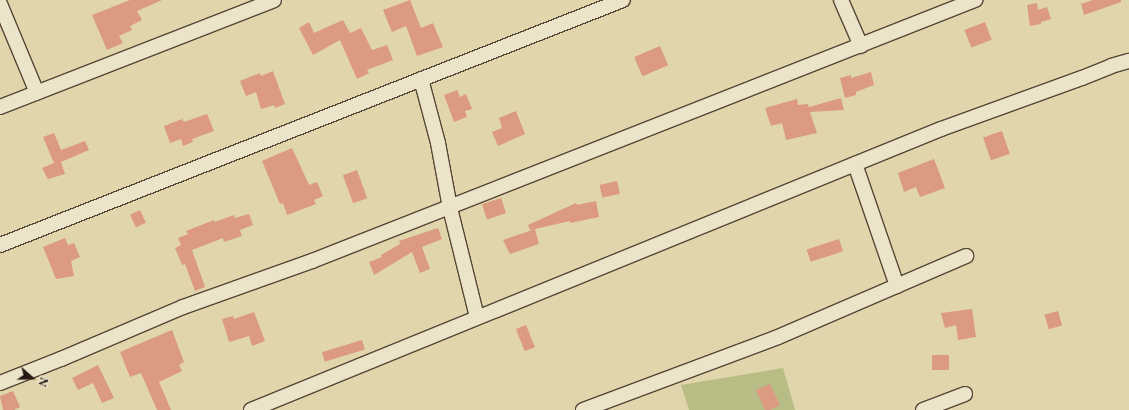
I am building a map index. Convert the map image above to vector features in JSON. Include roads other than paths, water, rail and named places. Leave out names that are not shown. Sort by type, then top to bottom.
[{"type":"street","points":[[7,0],[0,4],[36,93]]},
{"type":"street","points":[[0,107],[274,0]]},
{"type":"street","points":[[0,245],[623,0]]},
{"type":"street","points":[[841,0],[861,46]]},
{"type":"street","points":[[0,383],[61,359],[183,307],[312,261],[450,208],[975,0]]},
{"type":"street","points":[[251,410],[941,129],[1129,61]]},
{"type":"street","points":[[421,79],[438,143],[450,208],[477,317]]},
{"type":"street","points":[[855,164],[897,286]]},
{"type":"street","points":[[583,410],[778,338],[966,256]]},
{"type":"street","points":[[924,410],[965,394]]}]
